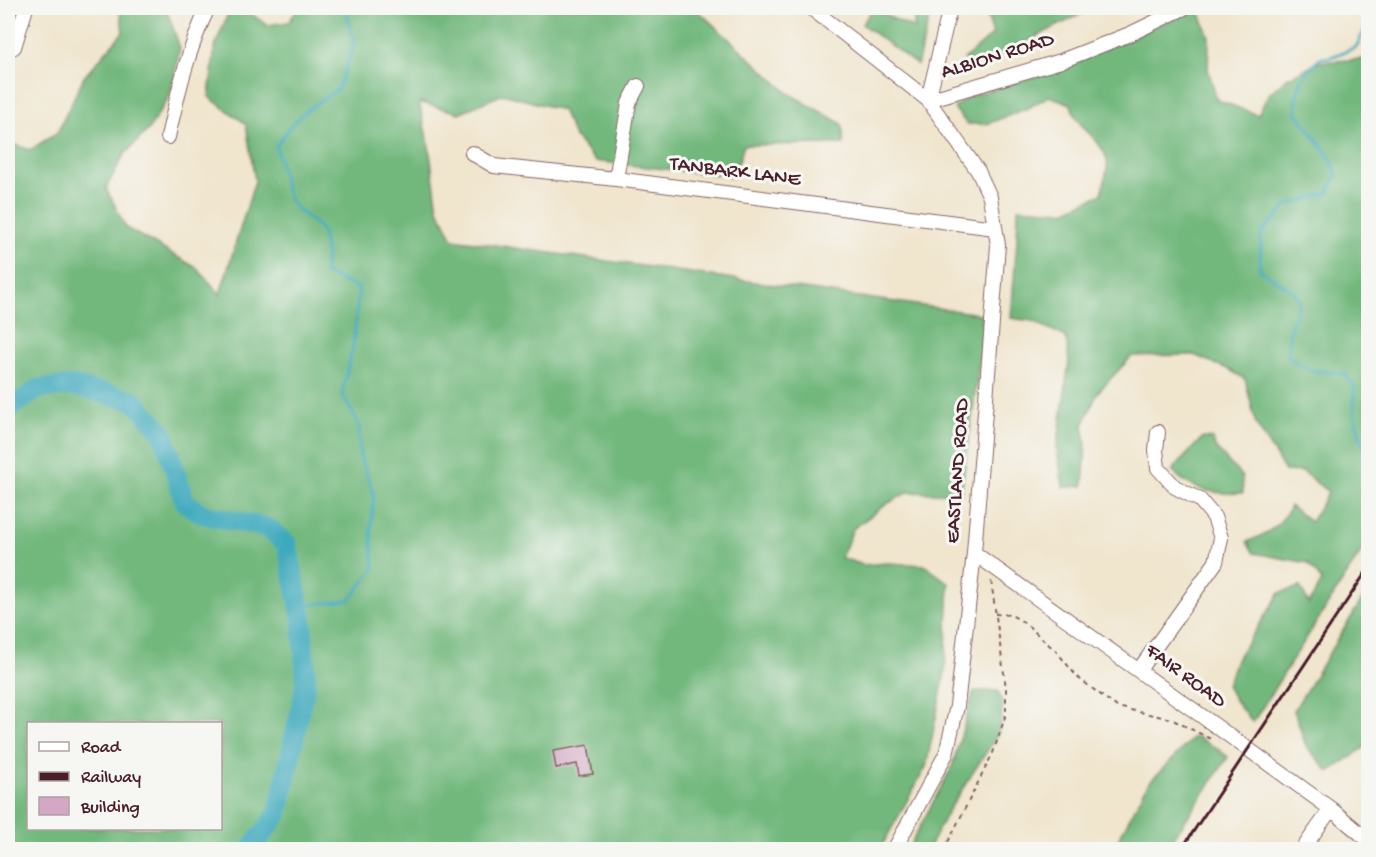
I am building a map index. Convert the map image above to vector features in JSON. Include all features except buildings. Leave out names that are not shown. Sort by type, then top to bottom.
[{"type":"street","points":[[14,47],[26,8]]},
{"type":"street","points":[[168,137],[182,76],[198,28],[208,8]]},
{"type":"street","name":"ALBION ROAD","points":[[811,8],[928,100],[1061,61],[1130,34],[1184,8]]},
{"type":"street","points":[[928,100],[950,8]]},
{"type":"street","points":[[616,179],[629,103],[638,86]]},
{"type":"street","name":"EASTLAND ROAD","points":[[894,849],[938,772],[951,736],[957,706],[974,553],[998,245],[990,197],[978,171],[928,100]]},
{"type":"street","name":"TANBARK LANE","points":[[472,153],[494,166],[616,179],[995,228]]},
{"type":"street","points":[[1139,670],[1216,562],[1221,538],[1214,517],[1200,500],[1175,487],[1158,468],[1156,450],[1158,432]]},
{"type":"street","name":"FAIR ROAD","points":[[974,553],[1331,809],[1368,840]]},
{"type":"street","points":[[1302,849],[1331,809]]},
{"type":"path","points":[[944,849],[993,753],[1006,714],[1006,688],[991,574]]},
{"type":"path","points":[[995,614],[1011,615],[1025,623],[1050,644],[1077,677],[1117,707],[1172,719],[1197,730],[1218,744]]},
{"type":"green space","points":[[120,8],[166,8],[180,48],[170,95],[149,129],[124,155],[106,188],[126,228],[197,268],[220,294],[255,181],[246,124],[209,97],[215,47],[229,11],[247,11],[267,25],[289,22],[298,8],[695,8],[788,93],[842,124],[844,144],[744,145],[734,177],[595,161],[574,136],[562,110],[503,94],[459,113],[419,102],[429,147],[438,209],[453,239],[986,315],[961,494],[908,492],[885,505],[853,529],[841,558],[864,565],[888,563],[924,565],[949,583],[945,673],[926,767],[880,849],[8,849],[8,142],[30,150],[57,133],[84,77],[123,32]]},
{"type":"green space","points":[[912,8],[932,8],[917,65],[862,24],[873,9],[915,29]]},
{"type":"green space","points":[[985,8],[1093,8],[980,65],[964,59],[993,34]]},
{"type":"green space","points":[[1198,8],[1209,37],[1208,69],[1217,100],[1258,115],[1268,95],[1287,78],[1320,62],[1364,59],[1368,55],[1368,541],[1253,722],[1238,705],[1227,686],[1236,660],[1280,593],[1300,587],[1309,604],[1322,581],[1308,563],[1254,553],[1247,542],[1277,525],[1290,506],[1311,522],[1328,492],[1303,472],[1285,471],[1256,424],[1245,379],[1194,355],[1132,356],[1098,392],[1083,425],[1086,444],[1083,486],[1063,487],[1057,449],[1069,362],[1066,337],[1033,321],[1011,318],[1018,208],[1064,211],[1102,194],[1107,160],[1099,145],[1077,120],[1071,104],[1049,96],[1028,108],[987,124],[967,124],[954,108],[968,97],[1053,71]]},
{"type":"green space","points":[[1202,438],[1213,439],[1215,447],[1242,477],[1243,493],[1205,490],[1187,483],[1172,471]]},
{"type":"green space","points":[[1368,590],[1368,745],[1329,772],[1306,746],[1294,710]]},
{"type":"green space","points":[[974,691],[998,691],[1003,705],[998,734],[948,811],[928,849],[908,849],[952,767]]},
{"type":"green space","points":[[1195,736],[1228,757],[1166,849],[1113,849],[1148,784]]},
{"type":"waterway","points":[[300,606],[350,600],[374,569],[371,529],[374,494],[360,456],[359,425],[342,393],[353,346],[359,288],[324,273],[326,254],[321,229],[297,209],[288,198],[276,146],[292,124],[307,110],[338,89],[354,45],[347,13],[352,8]]},
{"type":"waterway","points":[[1368,24],[1356,47],[1319,59],[1302,78],[1296,98],[1297,113],[1331,159],[1337,174],[1328,193],[1288,205],[1261,233],[1260,270],[1294,292],[1300,301],[1290,329],[1288,356],[1309,370],[1345,374],[1354,386],[1354,415],[1363,446],[1368,452]]},
{"type":"waterway","points":[[8,409],[38,389],[73,386],[133,400],[163,433],[185,502],[202,514],[268,528],[287,544],[302,619],[306,683],[278,814],[250,850]]},
{"type":"railway","points":[[1181,850],[1368,569]]}]
